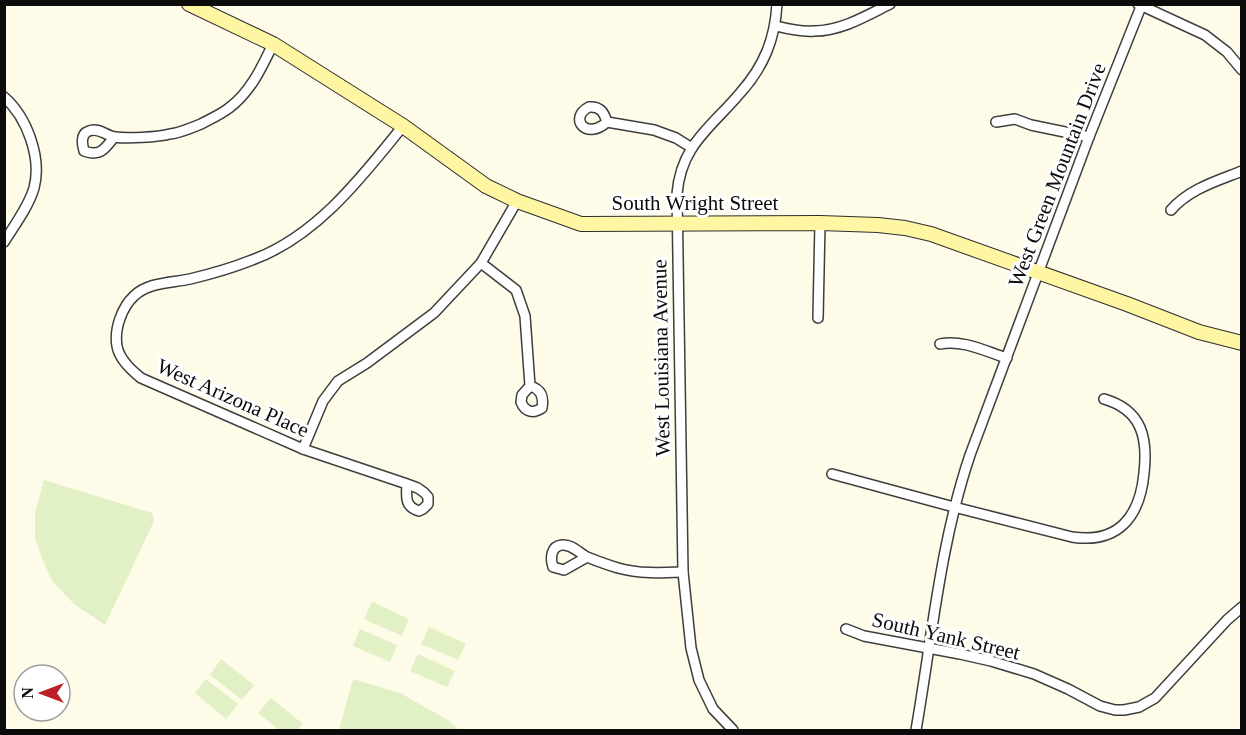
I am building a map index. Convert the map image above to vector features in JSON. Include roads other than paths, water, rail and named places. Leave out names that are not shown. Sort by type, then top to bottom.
[{"type":"street","name":"South Wright Street","points":[[189,4],[273,44],[403,126],[486,186],[517,201],[581,224],[820,223],[905,228],[931,234],[1199,332],[1242,343]]},
{"type":"street","name":"West Louisiana Avenue","points":[[733,730],[713,709],[699,680],[691,648],[683,572],[676,194],[685,159],[692,148],[705,130],[740,94],[756,72],[770,45],[776,26],[777,4]]},
{"type":"street","points":[[776,26],[804,31],[828,30],[854,22],[890,4]]},
{"type":"street","points":[[1141,5],[1205,34],[1227,52],[1242,70]]},
{"type":"street","name":"West Green Mountain Drive","points":[[916,730],[947,537],[970,455],[1141,5]]},
{"type":"street","points":[[114,137],[171,134],[216,117],[241,97],[262,68],[273,44]]},
{"type":"street","points":[[4,97],[19,114],[26,128],[33,150],[35,175],[34,188],[28,202],[4,242]]},
{"type":"street","points":[[996,122],[1015,119],[1031,125],[1089,137]]},
{"type":"street","points":[[607,123],[654,130],[676,138],[692,148]]},
{"type":"street","name":"West Arizona Place","points":[[403,126],[363,176],[297,237],[254,260],[191,279],[142,289],[132,297],[121,315],[117,346],[131,370],[141,378],[303,449],[406,484]]},
{"type":"street","points":[[1172,210],[1178,202],[1193,191],[1242,171]]},
{"type":"street","points":[[303,449],[323,401],[338,381],[367,363],[434,314],[481,263],[517,201]]},
{"type":"street","points":[[818,318],[820,223]]},
{"type":"street","points":[[481,263],[516,290],[525,316],[530,386]]},
{"type":"street","points":[[940,344],[948,342],[1007,358]]},
{"type":"street","points":[[832,474],[1082,538],[1101,537],[1128,521],[1142,493],[1145,464],[1145,443],[1140,425],[1121,406],[1104,399]]},
{"type":"street","points":[[587,557],[616,568],[640,573],[683,572]]},
{"type":"street","name":"South Yank Street","points":[[846,628],[864,636],[960,654],[1034,674],[1100,706],[1116,710],[1132,709],[1148,704],[1242,607]]}]
